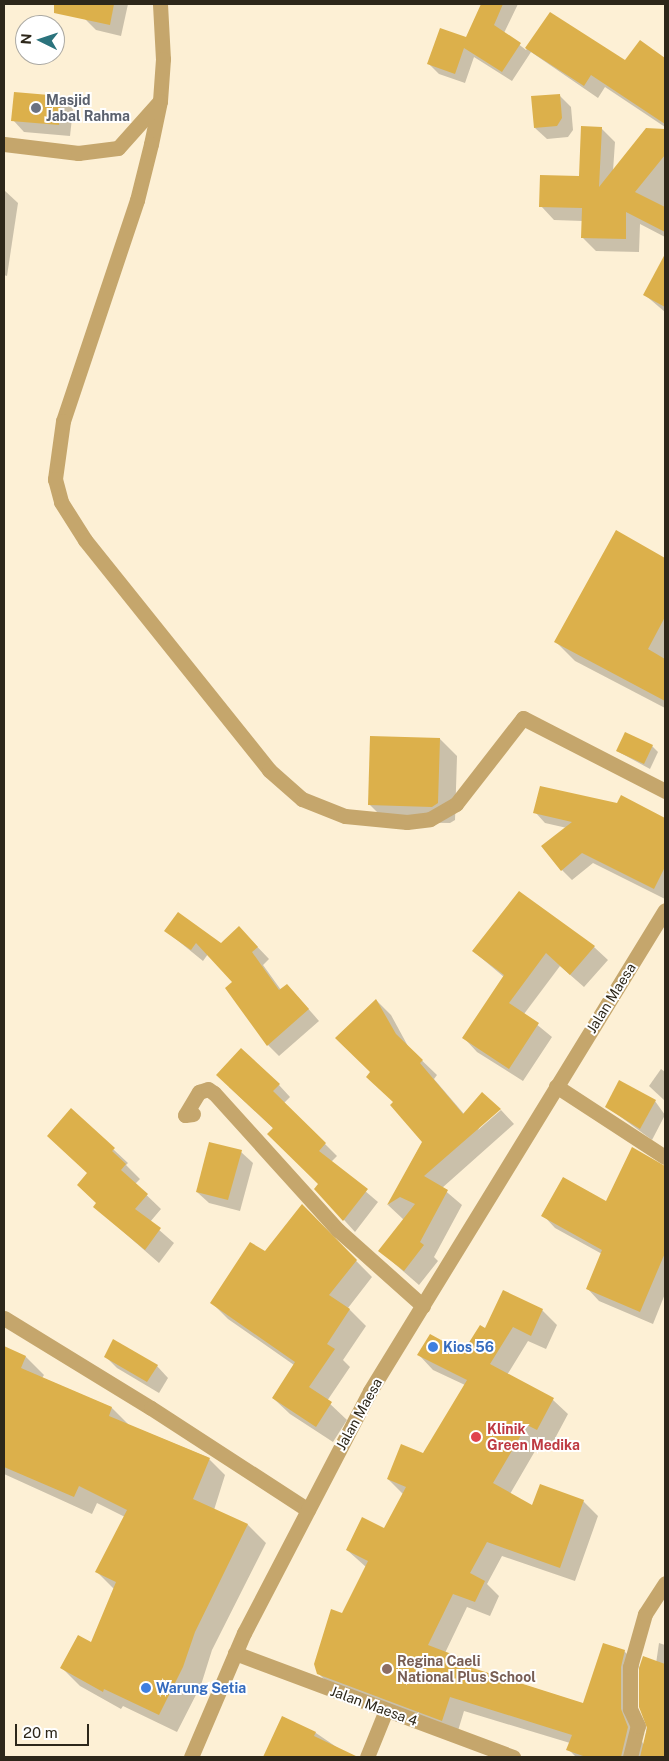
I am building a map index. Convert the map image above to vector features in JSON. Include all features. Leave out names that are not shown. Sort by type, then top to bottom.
[{"type":"street","points":[[160,4],[163,59],[160,101],[137,200],[63,421],[55,479],[61,502],[102,565],[269,770],[302,799],[345,816],[407,822],[430,819],[456,804],[523,718],[665,791]]},
{"type":"street","points":[[4,144],[78,153],[118,148],[160,101]]},
{"type":"street","name":"Jalan Maesa","points":[[191,1757],[235,1653],[370,1391],[556,1086],[661,927],[665,910]]},
{"type":"street","points":[[556,1086],[665,1157]]},
{"type":"street","points":[[193,1114],[185,1115],[199,1092],[208,1089],[214,1093],[338,1230],[423,1306]]},
{"type":"street","points":[[4,1318],[151,1408],[308,1510]]},
{"type":"street","points":[[630,1757],[638,1726],[630,1709],[630,1667],[645,1614],[665,1583]]},
{"type":"street","name":"Jalan Maesa 4","points":[[235,1653],[513,1757]]},
{"type":"street","points":[[367,1757],[386,1710]]},
{"type":"building","points":[[54,4],[114,4],[110,25],[54,13]]},
{"type":"building","points":[[481,4],[503,4],[494,25],[521,43],[502,72],[464,48],[455,74],[427,64],[440,28],[466,37]]},
{"type":"building","points":[[550,12],[625,60],[640,40],[665,58],[665,124],[591,75],[584,86],[525,48]]},
{"type":"building","name":"Masjid Jabal Rahma","points":[[14,92],[61,96],[59,125],[11,121]]},
{"type":"building","points":[[560,94],[562,118],[557,126],[534,128],[531,96]]},
{"type":"building","points":[[581,126],[602,127],[599,187],[646,128],[665,129],[665,155],[635,192],[665,207],[665,232],[626,212],[626,239],[581,238],[582,208],[539,207],[540,175],[579,176]]},
{"type":"building","points":[[665,254],[665,307],[643,295]]},
{"type":"building","points":[[616,530],[665,558],[665,617],[648,649],[665,659],[665,701],[554,642]]},
{"type":"building","points":[[625,732],[653,745],[644,764],[616,751]]},
{"type":"building","points":[[370,736],[440,738],[438,803],[432,807],[368,805]]},
{"type":"building","points":[[540,786],[617,803],[621,795],[665,818],[665,867],[654,889],[582,853],[561,871],[541,846],[572,822],[533,813]]},
{"type":"building","points":[[519,891],[595,946],[570,975],[546,953],[509,1003],[539,1023],[509,1069],[462,1038],[504,975],[472,951]]},
{"type":"building","points":[[178,912],[221,943],[239,926],[258,947],[252,952],[279,990],[287,984],[309,1009],[267,1046],[225,988],[232,982],[196,943],[191,950],[164,931]]},
{"type":"building","points":[[376,999],[396,1034],[423,1060],[420,1063],[463,1114],[482,1092],[501,1109],[424,1176],[448,1190],[420,1242],[424,1245],[404,1271],[378,1251],[415,1204],[400,1197],[387,1205],[422,1142],[390,1105],[393,1102],[366,1077],[370,1072],[335,1038]]},
{"type":"building","points":[[241,1048],[280,1084],[273,1091],[326,1143],[319,1151],[368,1189],[343,1221],[314,1189],[318,1184],[267,1134],[273,1128],[216,1075]]},
{"type":"building","points":[[619,1080],[656,1100],[640,1129],[605,1107]]},
{"type":"building","points":[[71,1108],[115,1148],[112,1151],[126,1164],[121,1170],[148,1194],[135,1209],[161,1228],[145,1250],[93,1207],[96,1203],[77,1185],[87,1173],[47,1136]]},
{"type":"building","points":[[209,1142],[242,1150],[228,1200],[196,1192]]},
{"type":"building","points":[[632,1147],[665,1166],[665,1253],[640,1312],[586,1289],[602,1250],[541,1216],[563,1177],[606,1201]]},
{"type":"building","points":[[302,1204],[357,1260],[329,1295],[350,1309],[327,1344],[335,1349],[309,1387],[332,1402],[316,1427],[272,1398],[295,1362],[210,1303],[250,1242],[265,1251]]},
{"type":"building","points":[[503,1290],[543,1309],[531,1336],[513,1327],[490,1364],[554,1398],[537,1430],[527,1425],[493,1483],[532,1505],[540,1484],[584,1500],[560,1568],[487,1542],[470,1573],[485,1581],[475,1602],[453,1594],[428,1645],[462,1658],[460,1664],[583,1703],[603,1643],[625,1650],[621,1667],[621,1709],[628,1727],[621,1757],[586,1757],[566,1750],[572,1735],[450,1697],[442,1721],[317,1674],[314,1664],[331,1609],[342,1613],[368,1561],[346,1550],[362,1517],[384,1528],[406,1487],[387,1479],[401,1444],[423,1453],[467,1380],[417,1355],[430,1334],[463,1352],[480,1325],[485,1328]]},
{"type":"building","points":[[113,1339],[158,1365],[147,1382],[104,1357]]},
{"type":"building","points":[[4,1346],[26,1356],[21,1368],[112,1407],[109,1416],[210,1458],[193,1499],[248,1524],[195,1632],[183,1667],[159,1715],[104,1689],[103,1692],[60,1668],[78,1635],[91,1642],[116,1582],[95,1572],[127,1510],[79,1486],[74,1497],[4,1467]]},
{"type":"building","points":[[643,1656],[665,1664],[665,1757],[640,1757],[647,1728],[639,1707],[639,1668]]},
{"type":"building","points":[[282,1716],[316,1732],[314,1736],[358,1757],[263,1757]]},
{"type":"place","name":"Masjid Jabal Rahma","points":[[36,108]]},
{"type":"place","name":"Kios 56","points":[[433,1347]]},
{"type":"place","name":"Klinik Green Medika","points":[[476,1437]]},
{"type":"place","name":"Regina Caeli National Plus School","points":[[387,1669]]},
{"type":"place","name":"Warung Setia","points":[[146,1688]]}]
